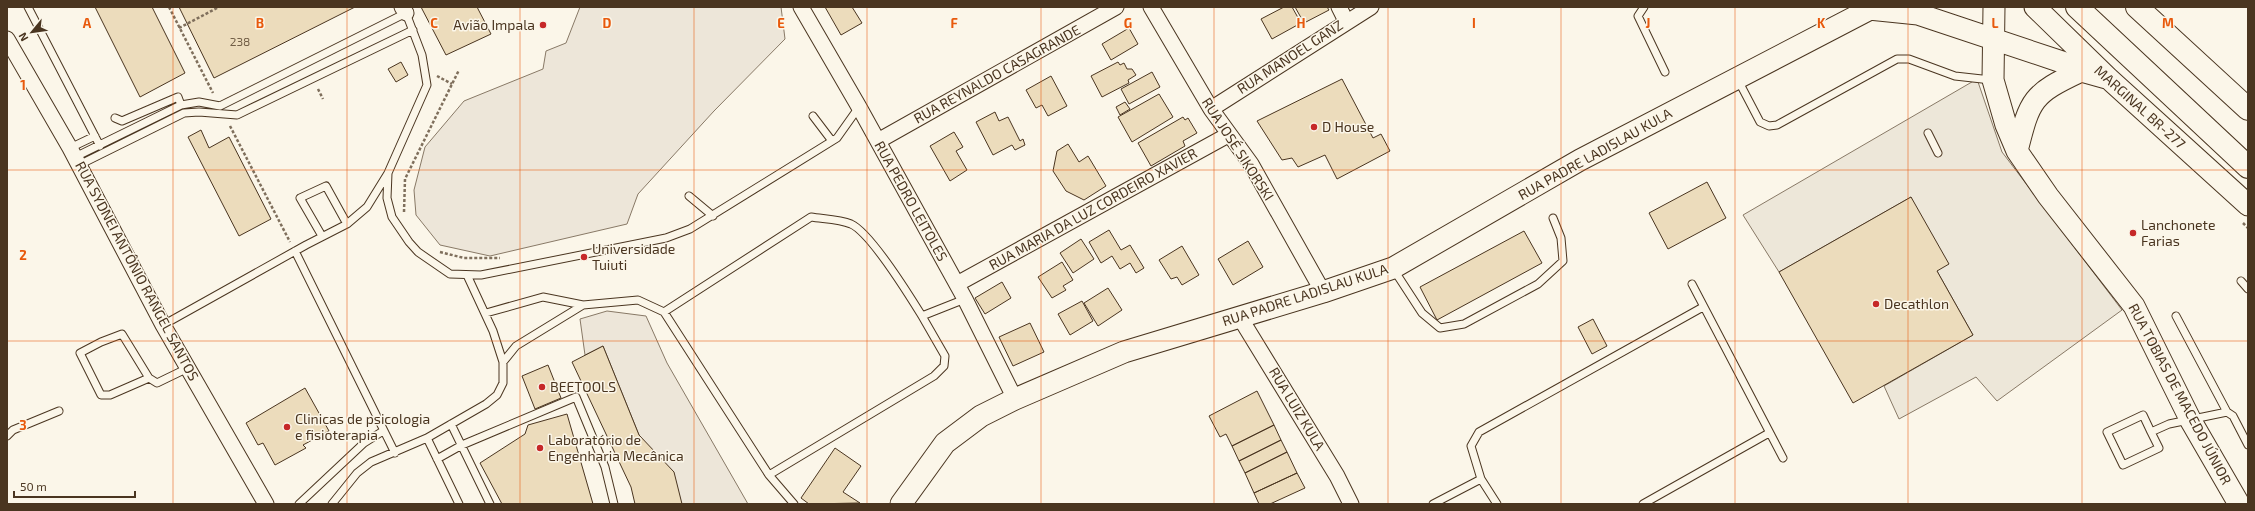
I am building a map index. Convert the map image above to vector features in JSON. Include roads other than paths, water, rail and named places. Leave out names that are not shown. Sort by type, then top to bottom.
[{"type":"highway","points":[[2077,7],[2248,167]]},
{"type":"highway","points":[[2137,7],[2248,109]]},
{"type":"highway","points":[[2204,69],[2248,98]]},
{"type":"street","name":"RUA PEDRO LEITOLES","points":[[801,7],[859,107],[957,284],[1015,399]]},
{"type":"street","name":"RUA REYNALDO CASAGRANDE","points":[[878,141],[1116,7]]},
{"type":"street","name":"RUA JOSÉ SIKORSKI","points":[[1151,7],[1211,109],[1255,171],[1323,292]]},
{"type":"street","points":[[1339,7],[1346,21]]},
{"type":"street","name":"RUA MANOEL GANZ","points":[[1211,109],[1346,21],[1371,7]]},
{"type":"street","name":"RUA TOBIAS DE MACEDO JÚNIOR","points":[[1994,7],[1993,80],[2006,125],[2017,151],[2048,196],[2134,306],[2191,421],[2239,504]]},
{"type":"street","name":"MARGINAL BR-277","points":[[2035,7],[2108,78],[2248,205]]},
{"type":"street","name":"RUA PADRE LADISLAU KULA","points":[[901,504],[945,443],[981,416],[1015,399],[1124,352],[1239,316],[1323,292],[1393,268],[1580,160],[1870,8],[1918,14],[1994,38],[2062,62],[2081,71],[2108,78]]},
{"type":"street","name":"RUA SYDNEI ANTÔNIO RANGEL SANTOS","points":[[7,39],[75,157],[163,325],[266,504]]},
{"type":"street","points":[[2017,151],[2026,116],[2034,100],[2049,87],[2081,71]]},
{"type":"street","name":"RUA MARIA DA LUZ CORDEIRO XAVIER","points":[[957,284],[1228,135]]},
{"type":"street","name":"RUA LUIZ KULA","points":[[1239,316],[1337,476],[1351,504]]},
{"type":"lane","points":[[28,7],[100,146]]},
{"type":"lane","points":[[1644,7],[1638,16],[1665,72]]},
{"type":"lane","points":[[75,157],[181,105],[199,102],[220,106],[404,10],[414,30],[422,55],[427,85],[388,173],[367,207],[347,224],[322,236],[163,325]]},
{"type":"lane","points":[[75,157],[184,113],[199,112],[237,115],[414,30]]},
{"type":"lane","points":[[1737,78],[1760,122],[1769,126],[1777,125],[1898,60],[1909,59],[1956,76],[1993,80]]},
{"type":"lane","points":[[115,118],[122,121],[135,117],[178,97],[181,105]]},
{"type":"lane","points":[[388,173],[387,198],[392,217],[409,242],[418,252],[450,274],[481,275],[666,238],[690,229],[837,138],[859,107]]},
{"type":"lane","points":[[813,116],[832,141]]},
{"type":"lane","points":[[1928,133],[1938,153]]},
{"type":"lane","points":[[75,157],[95,136]]},
{"type":"lane","points":[[322,236],[300,198],[326,186],[347,224]]},
{"type":"lane","points":[[689,196],[713,216]]},
{"type":"lane","points":[[664,312],[811,217],[850,223],[860,230],[873,244],[922,316],[945,356],[944,366],[934,376],[769,475]]},
{"type":"lane","points":[[1393,268],[1422,313],[1440,328],[1464,324],[1538,284],[1563,261],[1561,238],[1553,218]]},
{"type":"lane","points":[[295,251],[395,453]]},
{"type":"lane","points":[[332,504],[357,473],[371,462],[427,438],[497,395],[503,383],[503,362],[486,313],[467,275]]},
{"type":"lane","points":[[2241,281],[2248,289]]},
{"type":"lane","points":[[1692,284],[1783,458]]},
{"type":"lane","points":[[486,313],[543,297],[583,305],[638,300],[664,312],[769,475],[794,504]]},
{"type":"lane","points":[[922,316],[965,299]]},
{"type":"lane","points":[[503,362],[516,346],[532,334],[583,305]]},
{"type":"lane","points":[[1497,504],[1481,480],[1471,446],[1479,432],[1703,307]]},
{"type":"lane","points":[[2176,316],[2227,412],[2232,416],[2248,445]]},
{"type":"lane","points":[[149,378],[110,394],[101,395],[80,353],[101,342],[122,334],[149,378],[157,382],[188,368]]},
{"type":"lane","points":[[437,459],[462,445],[576,397],[604,467],[614,504]]},
{"type":"lane","points":[[7,436],[13,430],[59,411]]},
{"type":"lane","points":[[2151,432],[2168,424],[2191,421],[2227,412]]},
{"type":"lane","points":[[2143,415],[2151,432],[2159,448],[2123,465],[2107,432],[2143,415]]},
{"type":"lane","points":[[451,424],[490,504]]},
{"type":"lane","points":[[299,504],[364,443],[383,431]]},
{"type":"lane","points":[[1643,504],[1769,433]]},
{"type":"lane","points":[[427,438],[459,504]]},
{"type":"lane","points":[[1433,504],[1481,480]]},
{"type":"place","name":"Avião Impala","points":[[543,25]]},
{"type":"place","name":"D House","points":[[1314,127]]},
{"type":"place","name":"Lanchonete Farias","points":[[2133,233]]},
{"type":"place","name":"Universidade Tuiuti","points":[[584,257]]},
{"type":"place","name":"Decathlon","points":[[1876,304]]},
{"type":"place","name":"BEETOOLS","points":[[542,387]]},
{"type":"place","name":"Clinicas de psicologia e fisioterapia","points":[[287,427]]},
{"type":"place","name":"Laboratório de Engenharia Mecânica","points":[[540,448]]}]
